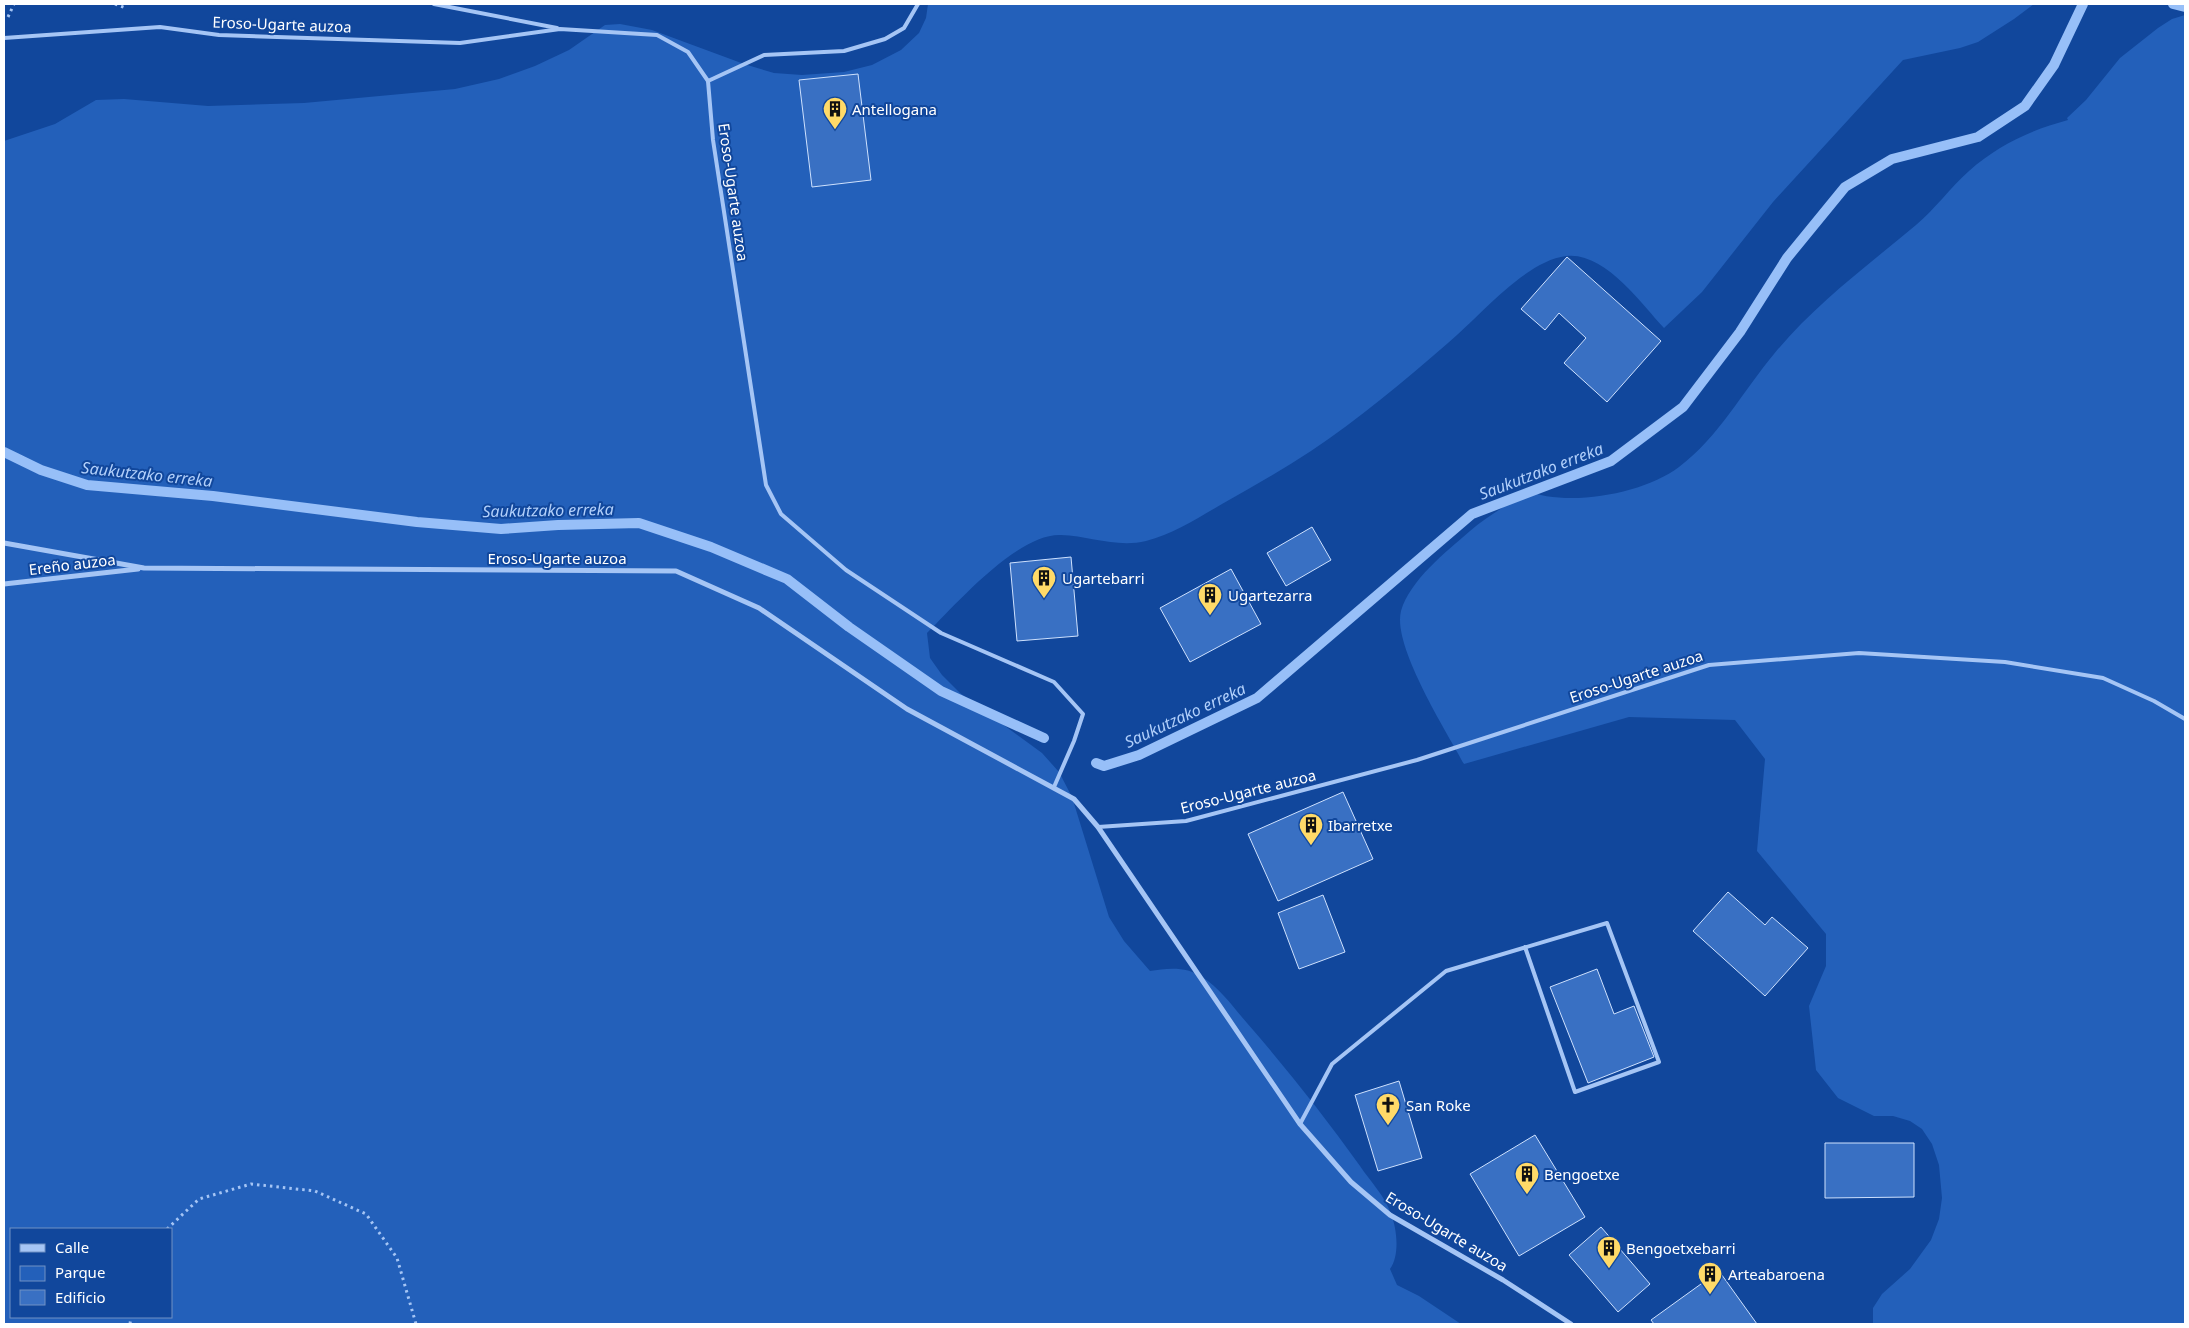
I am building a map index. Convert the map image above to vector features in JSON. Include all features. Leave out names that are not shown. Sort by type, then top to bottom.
[{"type":"street","name":"Eroso-Ugarte auzoa","points":[[4,543],[144,568],[676,572],[759,608],[907,710],[1074,799],[1098,828],[1300,1124],[1351,1182],[1390,1214],[1503,1280],[1571,1324]]},
{"type":"street","name":"Ereño auzoa","points":[[4,584],[144,568]]},
{"type":"lane","name":"Eroso-Ugarte auzoa","points":[[434,4],[560,29],[657,35],[688,52],[708,81],[713,140],[766,486],[781,514],[846,570],[941,633],[1054,682],[1083,714],[1054,787]]},
{"type":"lane","points":[[708,81],[764,55],[844,51],[885,39],[904,28],[918,4]]},
{"type":"lane","name":"Eroso-Ugarte auzoa","points":[[4,38],[160,27],[219,36],[460,42],[560,29]]},
{"type":"lane","name":"Eroso-Ugarte auzoa","points":[[1098,828],[1186,821],[1417,760],[1709,665],[1860,653],[2005,662],[2103,678],[2154,701],[2185,719]]},
{"type":"lane","points":[[1300,1124],[1332,1064],[1446,970],[1607,923],[1659,1062],[1575,1092],[1525,947]]},
{"type":"path","points":[[4,24],[14,4]]},
{"type":"path","points":[[168,1228],[199,1199],[251,1184],[315,1191],[366,1214],[397,1258],[416,1324]]},
{"type":"green space","points":[[928,4],[2034,4],[1978,42],[1960,48],[1903,60],[1773,202],[1702,292],[1664,328],[1633,293],[1608,270],[1580,257],[1566,256],[1550,260],[1535,268],[1503,292],[1448,343],[1364,413],[1329,439],[1278,472],[1185,525],[1146,541],[1125,543],[1061,535],[1044,537],[1026,545],[1007,557],[989,572],[927,633],[930,658],[942,675],[960,693],[1042,753],[1059,772],[1072,797],[1109,917],[1124,941],[1150,971],[1183,969],[1196,973],[1209,981],[1226,998],[1305,1093],[1385,1201],[1393,1220],[1396,1234],[1395,1257],[1390,1269],[1397,1285],[1419,1296],[1461,1324],[4,1324],[4,141],[55,124],[96,100],[124,99],[208,106],[304,103],[455,89],[499,79],[535,66],[569,50],[605,25],[620,24],[652,30],[774,73],[802,75],[844,72],[872,65],[901,50],[919,33],[926,18]]},
{"type":"green space","points":[[2185,15],[2185,1324],[1873,1324],[1873,1308],[1882,1294],[1910,1269],[1931,1240],[1939,1219],[1942,1198],[1939,1165],[1932,1144],[1922,1129],[1910,1121],[1893,1116],[1874,1116],[1838,1098],[1816,1070],[1809,1006],[1826,966],[1826,934],[1757,851],[1765,759],[1735,720],[1629,717],[1464,764],[1434,711],[1412,666],[1400,626],[1401,611],[1412,588],[1440,557],[1525,490],[1562,498],[1604,495],[1646,485],[1679,467],[1706,442],[1774,354],[1806,319],[1842,286],[1923,219],[1969,171],[2003,146],[2028,134],[2068,120],[2067,118],[2086,100],[2120,58],[2158,28],[2172,19]]},
{"type":"building","name":"Antellogana","points":[[858,74],[871,180],[812,187],[799,80]]},
{"type":"building","points":[[1567,257],[1661,341],[1607,402],[1564,363],[1586,338],[1559,313],[1545,330],[1521,309]]},
{"type":"building","points":[[1312,527],[1331,560],[1286,586],[1267,553]]},
{"type":"building","name":"Ugartebarri","points":[[1071,557],[1078,636],[1017,641],[1010,563]]},
{"type":"building","name":"Ugartezarra","points":[[1231,569],[1261,624],[1190,662],[1160,608]]},
{"type":"building","name":"Ibarretxe","points":[[1343,792],[1373,859],[1278,901],[1248,834]]},
{"type":"building","points":[[1728,892],[1765,925],[1772,917],[1808,948],[1765,996],[1693,931]]},
{"type":"building","points":[[1323,895],[1345,952],[1299,969],[1278,913]]},
{"type":"building","points":[[1597,969],[1614,1014],[1634,1006],[1654,1057],[1588,1083],[1550,987]]},
{"type":"building","name":"San Roke","points":[[1399,1081],[1422,1158],[1378,1171],[1355,1095]]},
{"type":"building","name":"Bengoetxe","points":[[1535,1135],[1585,1217],[1519,1256],[1470,1174]]},
{"type":"building","points":[[1825,1143],[1914,1143],[1914,1197],[1825,1198]]},
{"type":"building","name":"Bengoetxebarri","points":[[1601,1227],[1650,1284],[1618,1312],[1569,1255]]},
{"type":"building","name":"Arteabaroena","points":[[1719,1271],[1757,1324],[1654,1324],[1651,1320]]},
{"type":"waterway","name":"Saukutzako erreka","points":[[1096,763],[1104,766],[1139,755],[1257,698],[1472,514],[1611,461],[1683,407],[1740,332],[1787,258],[1845,187],[1892,159],[1978,137],[2025,106],[2054,65],[2083,4]]},
{"type":"waterway","name":"Saukutzako erreka","points":[[2173,4],[2185,7]]},
{"type":"waterway","name":"Saukutzako erreka","points":[[4,452],[41,470],[87,485],[213,496],[417,522],[501,529],[558,525],[639,523],[711,547],[787,579],[849,627],[941,691],[1044,738]]},
{"type":"place","name":"Antellogana","points":[[835,130]]},
{"type":"place","name":"Ugartebarri","points":[[1044,599]]},
{"type":"place","name":"Ugartezarra","points":[[1210,616]]},
{"type":"place","name":"Ibarretxe","points":[[1311,846]]},
{"type":"place","name":"San Roke","points":[[1388,1126]]},
{"type":"place","name":"Bengoetxe","points":[[1527,1195]]},
{"type":"place","name":"Bengoetxebarri","points":[[1609,1269]]},
{"type":"place","name":"Arteabaroena","points":[[1710,1295]]}]
